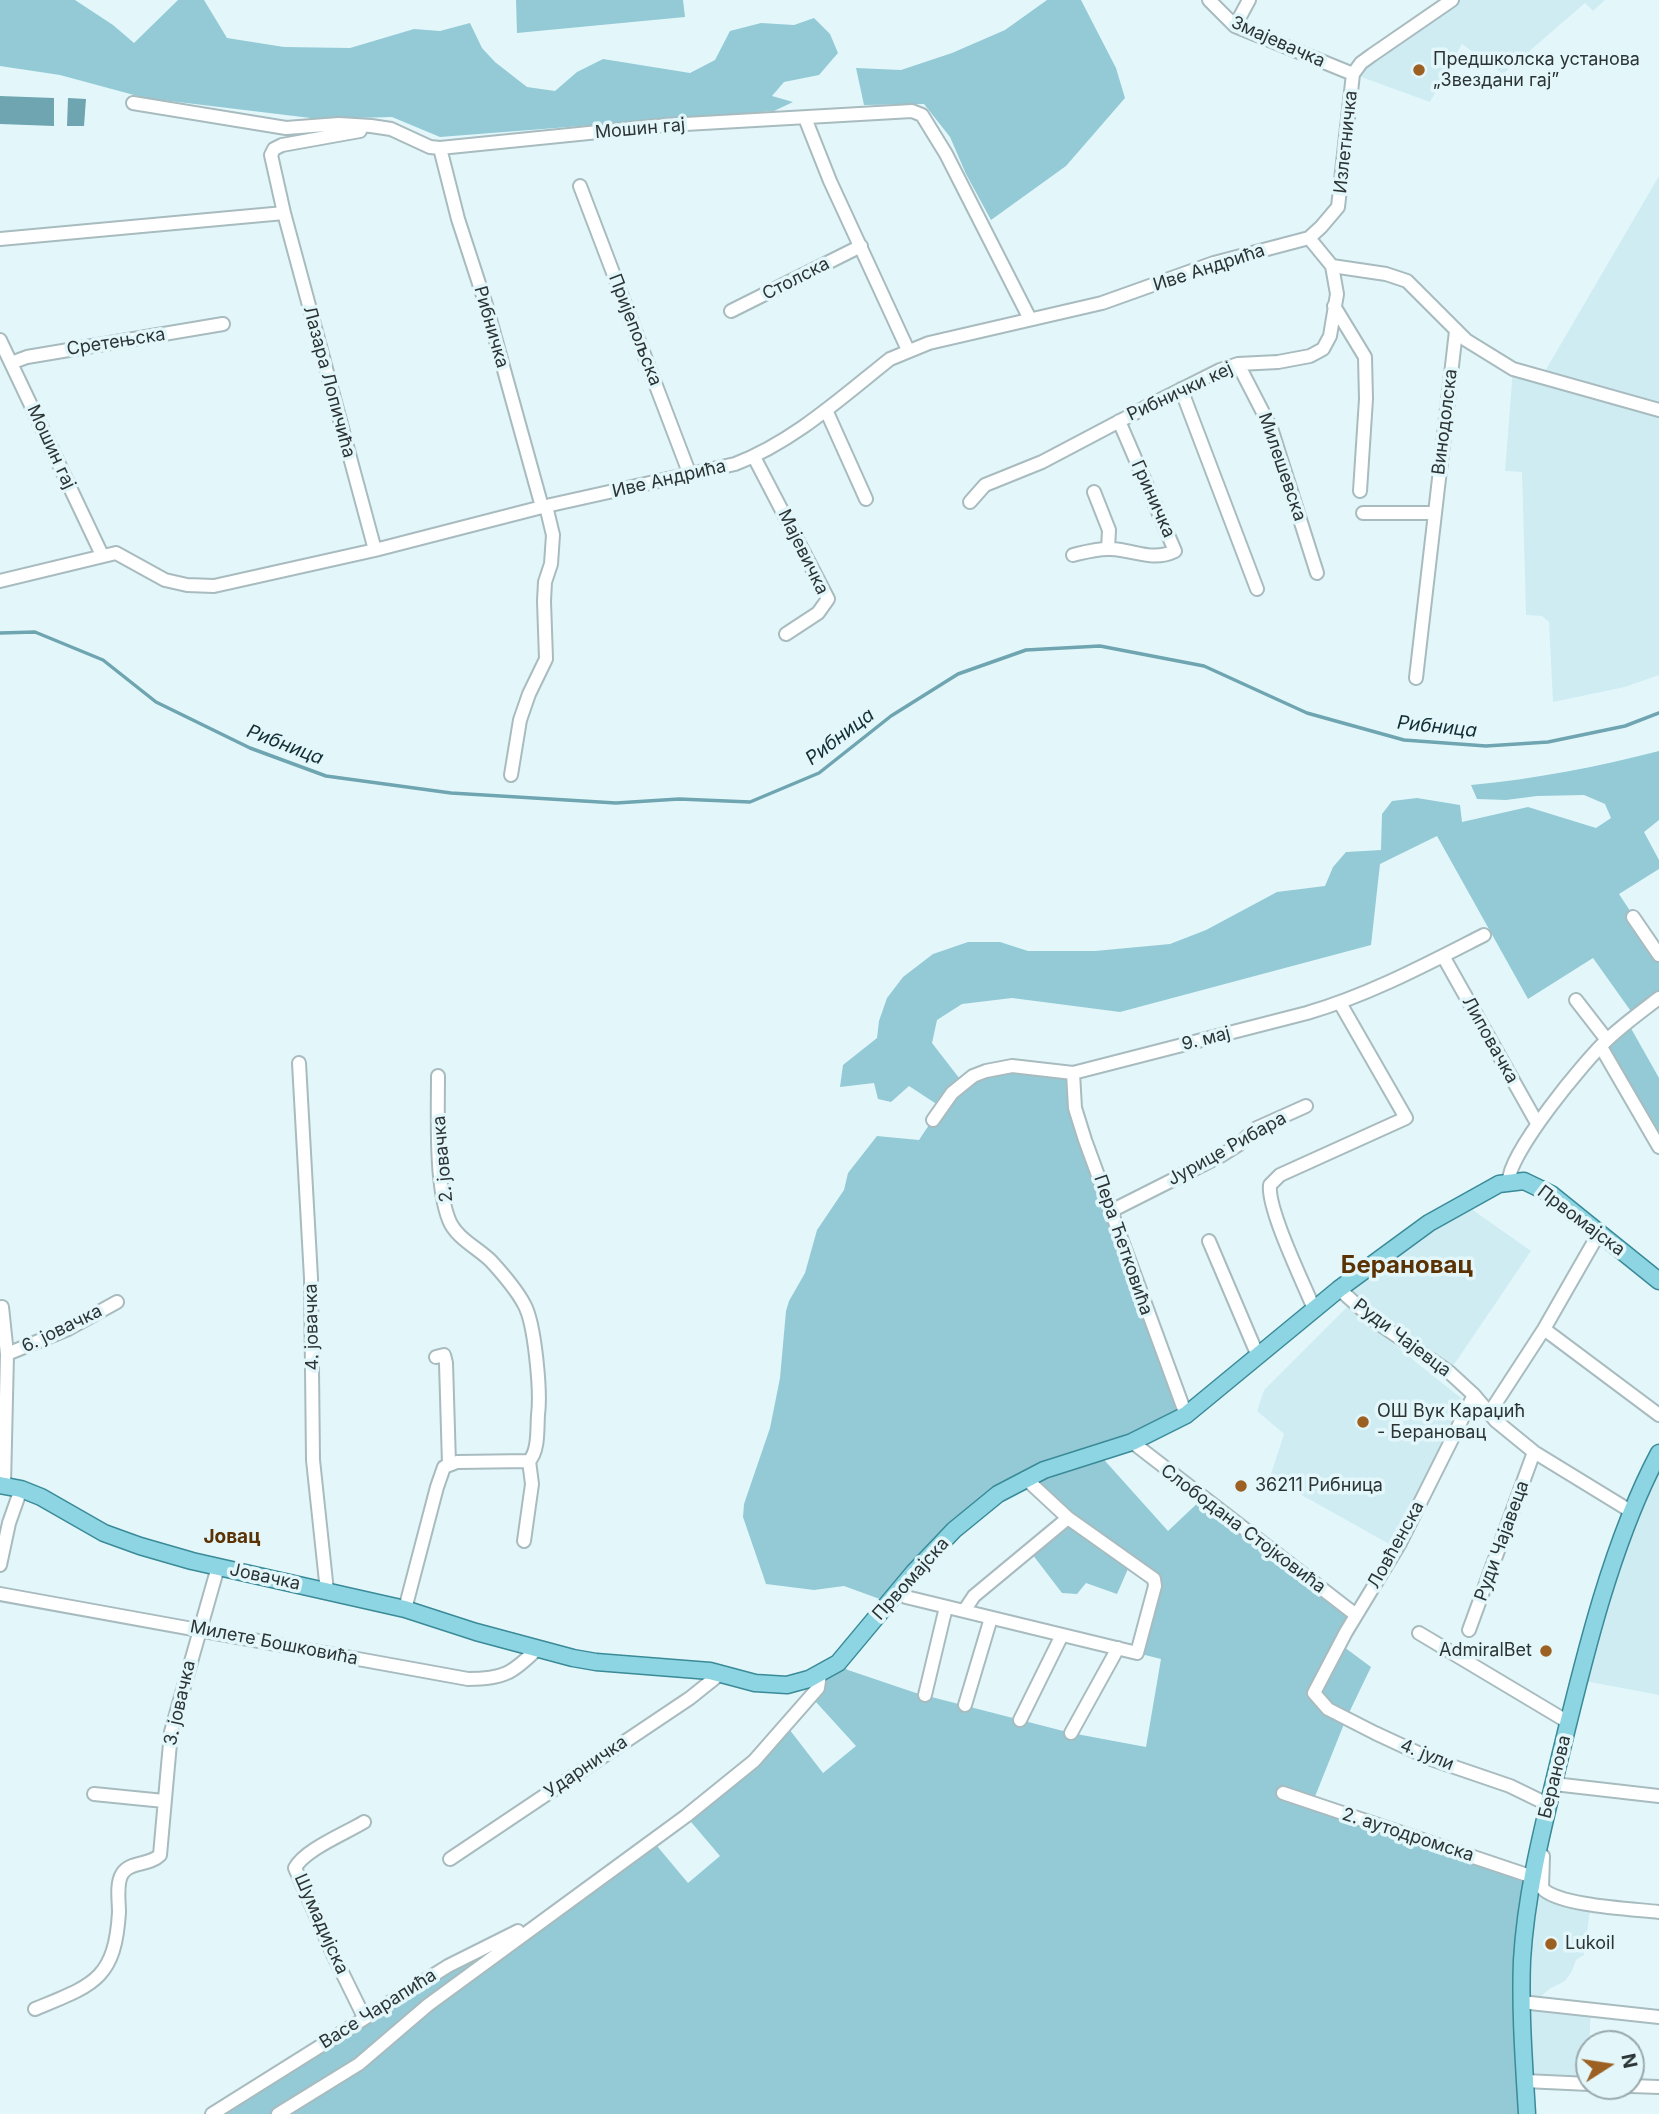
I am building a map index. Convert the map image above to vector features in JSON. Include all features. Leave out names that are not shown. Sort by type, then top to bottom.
[{"type":"main road","name":"Првомајска","points":[[538,1648],[587,1661],[720,1674],[755,1684],[778,1686],[797,1683],[820,1674],[845,1656],[896,1592],[954,1530],[999,1494],[1026,1478],[1065,1462],[1132,1442],[1186,1415],[1339,1289],[1429,1223],[1489,1189],[1509,1181],[1524,1181],[1544,1190],[1659,1281]]},
{"type":"main road","name":"Беранова","points":[[1527,2114],[1521,2001],[1522,1957],[1533,1877],[1546,1811],[1597,1617],[1632,1512],[1659,1453]]},
{"type":"main road","name":"Јовачка","points":[[8,1487],[45,1499],[111,1536],[164,1553],[405,1609],[538,1648]]},
{"type":"street","name":"Змајевачка","points":[[1209,0],[1235,26],[1353,74]]},
{"type":"street","points":[[1235,26],[1250,0]]},
{"type":"street","name":"Излетничка","points":[[1309,238],[1321,228],[1338,206],[1353,74],[1372,55],[1452,0]]},
{"type":"street","name":"Мошин гај","points":[[132,103],[286,128],[339,124],[371,126],[391,129],[430,147],[440,148],[668,125],[912,111],[922,115],[946,154],[1030,319]]},
{"type":"street","points":[[805,118],[830,181],[908,350]]},
{"type":"street","name":"Лазара Лопичића","points":[[371,126],[274,149],[271,155],[284,213],[375,550]]},
{"type":"street","name":"Рибничка","points":[[440,148],[458,219],[553,535],[551,564],[545,582],[546,659],[520,720],[511,775]]},
{"type":"street","name":"Пријепољска","points":[[580,186],[690,475]]},
{"type":"street","points":[[0,239],[284,213]]},
{"type":"street","points":[[1309,238],[1332,265],[1386,274],[1407,281],[1455,331],[1490,357],[1513,369],[1659,410]]},
{"type":"street","name":"Иве Андрића","points":[[0,581],[116,553],[165,580],[187,585],[214,586],[375,550],[544,506],[735,464],[754,457],[826,410],[890,359],[908,350],[952,337],[1102,303],[1214,263],[1309,238]]},
{"type":"street","name":"Столска","points":[[731,311],[861,246]]},
{"type":"street","name":"Рибнички кеј","points":[[970,502],[985,485],[1042,462],[1181,390],[1238,364],[1278,362],[1310,356],[1323,349],[1330,336],[1337,294],[1332,265]]},
{"type":"street","points":[[1334,306],[1365,357],[1366,399],[1360,491]]},
{"type":"street","name":"Сретењска","points":[[11,363],[27,357],[223,324]]},
{"type":"street","name":"Винодолска","points":[[1416,678],[1455,331]]},
{"type":"street","name":"Мошин гај","points":[[0,340],[102,555]]},
{"type":"street","name":"Милешевска","points":[[1238,364],[1271,428],[1317,573]]},
{"type":"street","points":[[1181,390],[1256,589]]},
{"type":"street","points":[[826,410],[866,499]]},
{"type":"street","name":"Гриничка","points":[[1073,555],[1108,549],[1153,557],[1175,551],[1119,421]]},
{"type":"street","name":"Мајевичка","points":[[754,457],[828,599],[818,613],[786,634]]},
{"type":"street","points":[[1094,492],[1109,530],[1108,549]]},
{"type":"street","points":[[1363,513],[1434,513]]},
{"type":"street","points":[[1633,917],[1659,955]]},
{"type":"street","name":"9. мај","points":[[933,1120],[952,1093],[973,1076],[986,1071],[1012,1066],[1073,1073],[1340,1003],[1485,935]]},
{"type":"street","name":"Липовачка","points":[[1443,956],[1537,1123]]},
{"type":"street","points":[[1509,1181],[1512,1165],[1537,1123],[1604,1043],[1659,998]]},
{"type":"street","points":[[1576,1000],[1604,1043],[1659,1147]]},
{"type":"street","points":[[1314,1310],[1273,1204],[1269,1190],[1271,1182],[1280,1175],[1406,1118],[1340,1003]]},
{"type":"street","name":"4. јовачка","points":[[299,1063],[312,1278],[313,1460],[327,1591]]},
{"type":"street","name":"Пера Ћетковића","points":[[1073,1073],[1075,1108],[1186,1415]]},
{"type":"street","name":"2. јовачка","points":[[438,1076],[438,1140],[448,1217],[458,1233],[491,1262],[526,1310],[539,1381],[539,1406],[535,1451],[529,1461],[532,1484],[524,1541]]},
{"type":"street","name":"Јурице Рибара","points":[[1111,1211],[1222,1155],[1257,1128],[1306,1106]]},
{"type":"street","points":[[1490,1412],[1544,1329],[1600,1233]]},
{"type":"street","points":[[1209,1241],[1258,1356]]},
{"type":"street","name":"Руди Чајевца","points":[[1339,1289],[1375,1321],[1450,1372],[1476,1396],[1496,1421],[1534,1452],[1632,1512]]},
{"type":"street","name":"6. јовачка","points":[[7,1354],[68,1329],[117,1302]]},
{"type":"street","name":"6. јовачка","points":[[0,1565],[9,1522],[7,1354],[2,1307]]},
{"type":"street","points":[[1544,1329],[1659,1415]]},
{"type":"street","points":[[436,1357],[444,1355],[446,1363],[449,1464]]},
{"type":"street","points":[[1476,1396],[1501,1395]]},
{"type":"street","name":"Ловћенска","points":[[1314,1693],[1356,1615],[1400,1543],[1476,1396]]},
{"type":"street","name":"Слободана Стојковића","points":[[1132,1442],[1356,1615]]},
{"type":"street","name":"Руди Чајавеца","points":[[1469,1630],[1534,1452]]},
{"type":"street","points":[[405,1609],[444,1467],[449,1464],[529,1461]]},
{"type":"street","points":[[896,1592],[906,1597],[1137,1653],[1155,1586],[1154,1579],[1068,1518],[1026,1478]]},
{"type":"street","points":[[964,1611],[974,1596],[1068,1518]]},
{"type":"street","name":"3. јовачка","points":[[35,2009],[90,1984],[108,1965],[117,1935],[120,1878],[129,1867],[150,1862],[160,1855],[171,1732],[218,1567]]},
{"type":"street","name":"Милете Бошковића","points":[[0,1594],[468,1679],[494,1679],[519,1667],[538,1648]]},
{"type":"street","points":[[925,1695],[946,1607]]},
{"type":"street","points":[[965,1705],[991,1618]]},
{"type":"street","points":[[1419,1633],[1568,1722]]},
{"type":"street","points":[[1020,1720],[1062,1635]]},
{"type":"street","points":[[1072,1733],[1118,1648]]},
{"type":"street","name":"Ударничка","points":[[450,1859],[690,1698],[720,1674]]},
{"type":"street","points":[[550,1915],[686,1816],[754,1761],[813,1695],[820,1683],[820,1674]]},
{"type":"street","name":"4. јули","points":[[1314,1693],[1328,1709],[1375,1733],[1431,1759],[1510,1786],[1546,1811]]},
{"type":"street","points":[[1553,1784],[1659,1796]]},
{"type":"street","name":"2. аутодромска","points":[[1283,1793],[1533,1877]]},
{"type":"street","points":[[94,1794],[164,1801]]},
{"type":"street","points":[[1546,1811],[1542,1873],[1544,1891],[1563,1899],[1659,1912]]},
{"type":"street","name":"Шумадијска","points":[[363,2017],[295,1868],[310,1853],[365,1822]]},
{"type":"street","name":"Васе Чарапића","points":[[212,2114],[448,1966],[550,1915]]},
{"type":"street","name":"Васе Чарапића","points":[[278,2114],[359,2064],[428,2005],[550,1915]]},
{"type":"street","points":[[1521,2001],[1659,2017]]},
{"type":"street","points":[[1525,2081],[1575,2083]]},
{"type":"shaded area","points":[[0,0],[75,0],[113,25],[134,43],[178,0],[204,0],[227,38],[284,47],[350,48],[414,29],[440,31],[470,23],[482,48],[495,62],[527,87],[555,91],[577,72],[603,59],[690,73],[715,60],[730,31],[761,23],[794,25],[814,18],[830,34],[838,53],[819,75],[784,82],[772,96],[793,102],[774,111],[440,137],[392,117],[319,119],[145,98],[60,75],[0,66]]},
{"type":"shaded area","points":[[516,0],[683,0],[685,17],[517,33]]},
{"type":"shaded area","points":[[1047,0],[1081,0],[1116,68],[1125,98],[1066,166],[991,220],[950,137],[924,104],[864,105],[856,68],[901,70],[952,53],[1005,30]]},
{"type":"shaded area","points":[[1452,0],[1605,0],[1593,11],[1585,3],[1503,74],[1462,44],[1430,102],[1353,74]]},
{"type":"shaded area","points":[[0,96],[54,98],[54,126],[0,124]]},
{"type":"shaded area","points":[[68,98],[86,99],[84,126],[67,126]]},
{"type":"shaded area","points":[[1659,176],[1659,675],[1625,687],[1553,702],[1549,622],[1542,616],[1526,615],[1522,472],[1505,471],[1513,369],[1541,378]]},
{"type":"shaded area","points":[[1659,751],[1659,820],[1644,832],[1659,860],[1659,869],[1619,894],[1659,955],[1659,998],[1635,1017],[1593,958],[1528,999],[1437,836],[1380,864],[1371,945],[1120,1012],[1012,998],[962,1004],[937,1020],[932,1043],[963,1083],[986,1071],[1073,1073],[1072,1093],[1186,1415],[1098,1453],[1168,1531],[1203,1498],[1356,1615],[1340,1644],[1371,1667],[1346,1719],[1312,1804],[1533,1877],[1530,1895],[1527,2114],[212,2114],[364,2017],[550,1915],[652,1840],[688,1883],[720,1856],[686,1816],[786,1725],[823,1773],[856,1746],[816,1702],[813,1695],[838,1663],[848,1670],[916,1693],[1071,1733],[1146,1747],[1161,1659],[1137,1653],[1155,1586],[1131,1562],[1117,1594],[1086,1583],[1077,1594],[1062,1593],[1029,1550],[1068,1518],[1026,1478],[999,1494],[888,1602],[844,1586],[814,1590],[766,1584],[743,1517],[744,1504],[770,1428],[780,1378],[789,1301],[805,1273],[817,1230],[844,1190],[848,1173],[877,1136],[919,1140],[941,1107],[909,1086],[891,1102],[878,1099],[874,1083],[840,1087],[843,1065],[877,1038],[879,1021],[887,998],[903,977],[933,954],[968,942],[1000,942],[1028,951],[1095,951],[1170,944],[1206,930],[1277,892],[1325,886],[1333,867],[1346,852],[1381,850],[1382,814],[1392,801],[1417,798],[1460,805],[1462,822],[1528,807],[1596,828],[1611,818],[1605,804],[1584,795],[1477,799],[1471,785],[1566,772]]},
{"type":"shaded area","points":[[1628,1023],[1659,1078],[1659,1147],[1601,1047]]},
{"type":"shaded area","points":[[1463,1203],[1531,1251],[1449,1372],[1339,1289]]},
{"type":"shaded area","name":"ОШ Вук Караџић - Берановац","points":[[1347,1307],[1466,1402],[1391,1545],[1289,1488],[1271,1474],[1284,1434],[1257,1411],[1264,1390]]},
{"type":"shaded area","points":[[1659,1453],[1659,1695],[1579,1680]]},
{"type":"shaded area","points":[[1530,1895],[1591,1904],[1584,1955],[1576,1960],[1565,1981],[1540,1997],[1539,2003],[1591,2010],[1590,2030],[1575,2030],[1575,2083],[1525,2081]]},
{"type":"waterway","name":"Рибница","points":[[0,633],[35,632],[103,660],[156,702],[250,748],[326,776],[451,793],[616,803],[679,799],[750,802],[819,773],[891,716],[958,674],[1026,650],[1100,646],[1204,666],[1307,713],[1404,740],[1486,746],[1548,742],[1625,726],[1659,713]]},
{"type":"place","name":"Предшколска установа „Звездани гај”","points":[[1419,70]]},
{"type":"place","name":"ОШ Вук Караџић - Берановац","points":[[1363,1422]]},
{"type":"place","name":"36211 Рибница","points":[[1241,1486]]},
{"type":"place","name":"AdmiralBet","points":[[1546,1651]]},
{"type":"place","name":"Lukoil","points":[[1551,1944]]},
{"type":"district","name":"Берановац","points":[[1407,1266]]},
{"type":"district","name":"Јовац","points":[[232,1537]]}]
